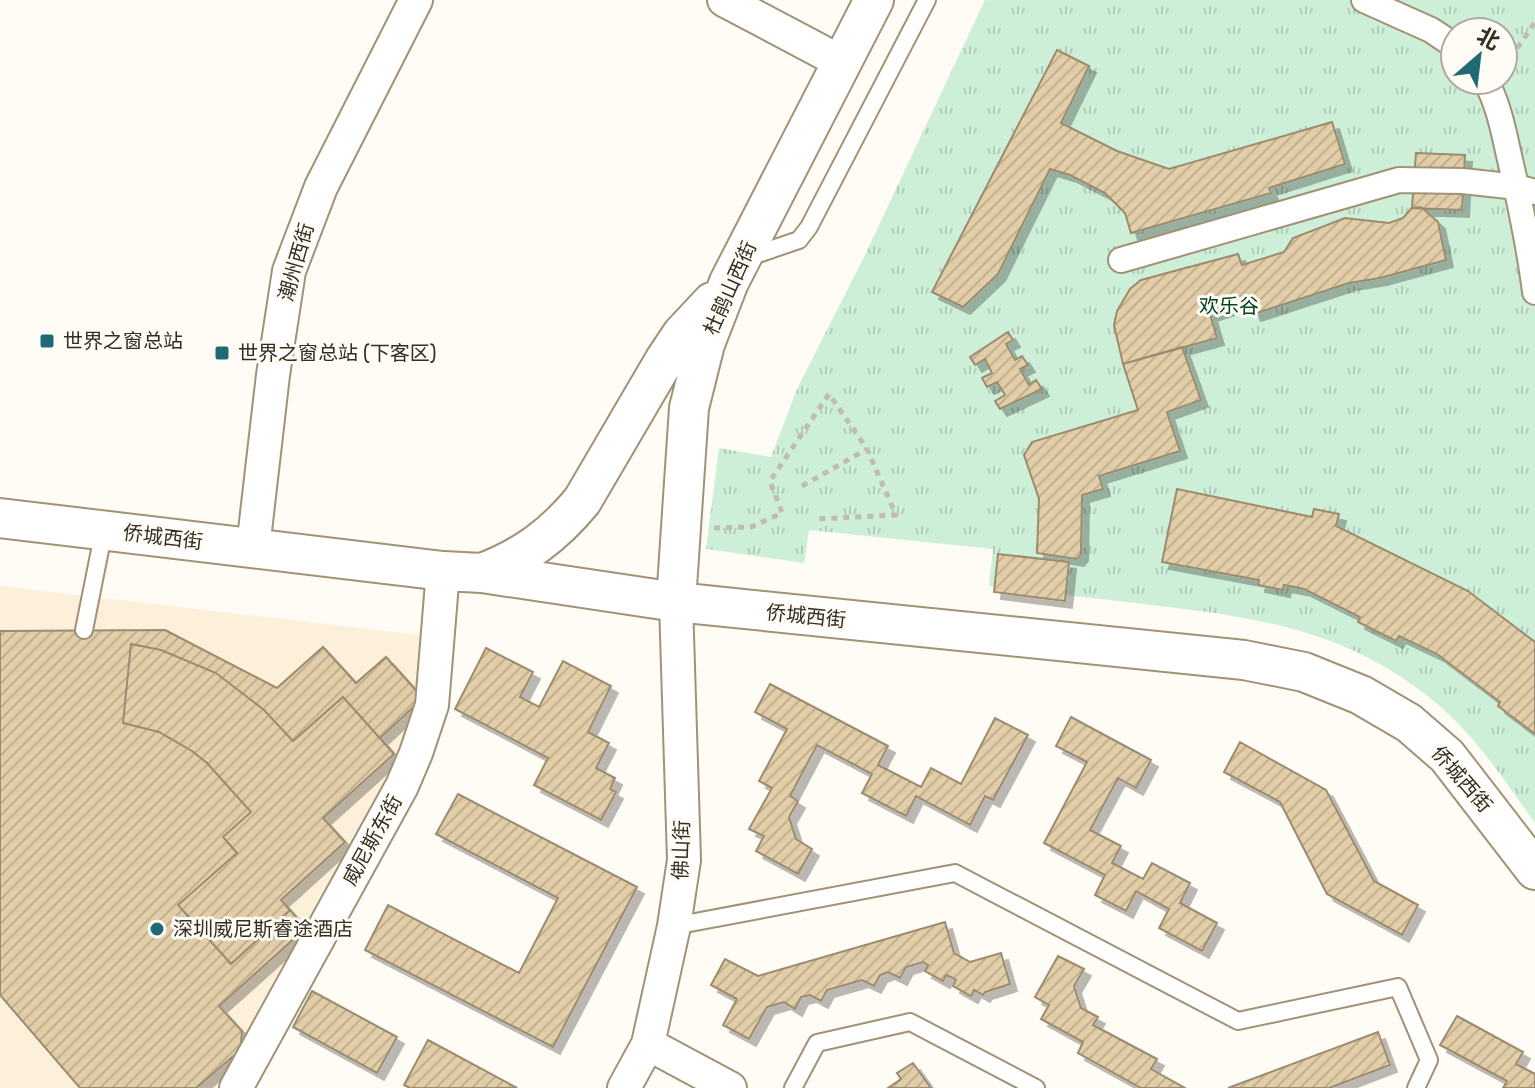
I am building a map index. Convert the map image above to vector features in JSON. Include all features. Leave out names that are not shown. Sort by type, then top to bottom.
[{"type":"street","name":"潮州西街","points":[[253,548],[289,271],[321,187],[416,0]]},
{"type":"street","points":[[724,0],[841,62]]},
{"type":"street","name":"杜鹃山西街","points":[[676,602],[689,408],[705,344],[735,271],[874,0]]},
{"type":"street","points":[[1364,0],[1439,35]]},
{"type":"street","points":[[1491,96],[1526,190],[1527,234],[1535,292]]},
{"type":"street","points":[[1121,260],[1399,180],[1463,181],[1526,190]]},
{"type":"street","points":[[482,573],[529,552],[565,522],[582,501],[682,334],[735,271]]},
{"type":"street","name":"侨城西街","points":[[0,518],[443,571],[482,573],[676,602],[1244,660],[1304,672],[1361,695],[1409,723],[1447,756],[1535,870]]},
{"type":"street","name":"威尼斯东街","points":[[236,1088],[402,786],[416,753],[432,705],[443,571]]},
{"type":"street","name":"佛山街","points":[[624,1088],[648,1044],[674,926],[684,860],[676,602]]},
{"type":"street","points":[[648,1044],[730,1088]]},
{"type":"lane","points":[[735,271],[799,240],[809,227],[927,0]]},
{"type":"lane","points":[[84,630],[104,530]]},
{"type":"lane","points":[[674,926],[955,873],[1238,1021],[1398,987],[1429,1060],[1416,1088]]},
{"type":"lane","points":[[793,1088],[817,1043],[910,1022],[1036,1088]]},
{"type":"path","points":[[1519,45],[1535,22]]},
{"type":"path","points":[[709,529],[751,527],[782,513],[770,481],[829,394],[867,449],[896,515],[815,519]]},
{"type":"path","points":[[802,486],[867,449]]},
{"type":"shaded area","name":"深圳威尼斯睿途酒店","points":[[0,586],[428,636],[422,717],[225,1088],[0,1088]]},
{"type":"green space","name":"欢乐谷","points":[[985,0],[1535,0],[1535,823],[1476,744],[1435,702],[1369,658],[1301,631],[1192,610],[989,586],[993,549],[809,530],[804,563],[706,549],[719,448],[771,457],[797,389],[864,257]]},
{"type":"building","points":[[1057,50],[1089,66],[1061,123],[1117,151],[1169,169],[1332,122],[1345,164],[1269,188],[1271,193],[1131,233],[1125,213],[1105,193],[1070,175],[1050,169],[998,274],[963,307],[932,292]]},
{"type":"building","points":[[1416,153],[1465,155],[1462,210],[1412,208]]},
{"type":"building","points":[[1421,207],[1438,222],[1446,260],[1349,283],[1254,314],[1249,301],[1210,314],[1217,338],[1123,364],[1114,325],[1117,311],[1130,289],[1141,280],[1238,254],[1242,265],[1284,252],[1293,238],[1345,218],[1389,223],[1403,218],[1412,208]]},
{"type":"building","points":[[1008,332],[1013,340],[1006,344],[1015,360],[1022,356],[1028,365],[1020,369],[1029,385],[1036,380],[1042,389],[1000,409],[995,401],[1005,395],[997,382],[987,387],[982,378],[992,373],[985,359],[975,365],[970,357]]},
{"type":"building","points":[[1182,347],[1201,400],[1167,412],[1180,451],[1099,476],[1103,489],[1082,495],[1081,554],[1077,559],[1037,553],[1039,499],[1024,455],[1032,442],[1138,410],[1123,364]]},
{"type":"building","points":[[1177,489],[1312,517],[1314,509],[1339,514],[1336,526],[1468,591],[1535,642],[1535,734],[1498,706],[1500,702],[1437,654],[1399,636],[1396,641],[1358,622],[1360,617],[1304,589],[1284,585],[1283,590],[1258,585],[1259,580],[1162,562]]},
{"type":"building","points":[[998,554],[1069,562],[1065,601],[994,592]]},
{"type":"building","name":"深圳威尼斯睿途酒店","points":[[165,630],[277,688],[323,647],[356,683],[386,657],[423,698],[380,738],[394,754],[323,818],[345,842],[281,900],[306,928],[219,1006],[242,1031],[237,1053],[196,1088],[80,1088],[0,995],[0,631]]},
{"type":"building","points":[[131,644],[161,650],[216,673],[264,710],[293,741],[343,697],[394,754],[323,818],[345,842],[281,900],[290,910],[231,964],[178,905],[237,853],[223,837],[251,812],[207,763],[192,751],[159,732],[123,723]]},
{"type":"building","points":[[486,648],[533,672],[520,697],[539,707],[563,661],[611,686],[588,732],[609,743],[596,768],[615,778],[610,789],[616,792],[601,820],[534,785],[548,758],[455,709]]},
{"type":"building","points":[[770,684],[888,746],[878,765],[921,787],[931,768],[961,784],[995,718],[1028,735],[993,800],[985,796],[970,825],[916,796],[906,816],[862,793],[872,774],[817,745],[790,796],[798,801],[789,817],[796,839],[812,849],[798,874],[756,851],[764,836],[749,829],[772,788],[759,781],[787,729],[755,712]]},
{"type":"building","points":[[1071,717],[1151,760],[1136,788],[1118,778],[1090,830],[1121,846],[1112,863],[1143,879],[1152,863],[1190,883],[1180,903],[1217,923],[1202,951],[1159,928],[1169,909],[1136,891],[1126,911],[1095,895],[1105,875],[1044,843],[1087,762],[1056,746]]},
{"type":"building","points":[[1240,742],[1326,790],[1374,881],[1418,905],[1402,935],[1327,894],[1280,802],[1224,772]]},
{"type":"building","points":[[458,794],[637,887],[553,1047],[365,950],[388,905],[519,973],[558,898],[436,834]]},
{"type":"building","points":[[945,922],[954,953],[970,962],[1001,953],[1010,984],[983,995],[974,990],[971,996],[953,986],[956,980],[951,977],[946,975],[943,981],[925,971],[928,965],[923,962],[906,967],[900,978],[888,972],[880,975],[874,986],[862,980],[827,990],[821,1001],[810,995],[801,997],[795,1009],[784,1002],[767,1007],[749,1039],[723,1025],[737,999],[711,985],[725,959],[758,976]]},
{"type":"building","points":[[1058,956],[1084,969],[1074,986],[1081,1008],[1098,1017],[1093,1025],[1157,1059],[1151,1069],[1185,1088],[1141,1088],[1078,1053],[1083,1042],[1041,1019],[1049,1005],[1035,997]]},
{"type":"building","points":[[312,991],[397,1037],[377,1073],[293,1027]]},
{"type":"building","points":[[1457,1016],[1523,1052],[1516,1064],[1535,1074],[1535,1088],[1503,1088],[1507,1081],[1440,1045]]},
{"type":"building","points":[[1378,1032],[1390,1065],[1329,1088],[1228,1088]]},
{"type":"building","points":[[428,1040],[517,1088],[410,1088],[404,1085]]},
{"type":"building","points":[[913,1063],[931,1088],[888,1088],[901,1079],[897,1073]]},
{"type":"place","name":"世界之窗总站","points":[[47,341]]},
{"type":"place","name":"世界之窗总站 (下客区)","points":[[222,353]]},
{"type":"place","name":"深圳威尼斯睿途酒店","points":[[157,929]]}]
